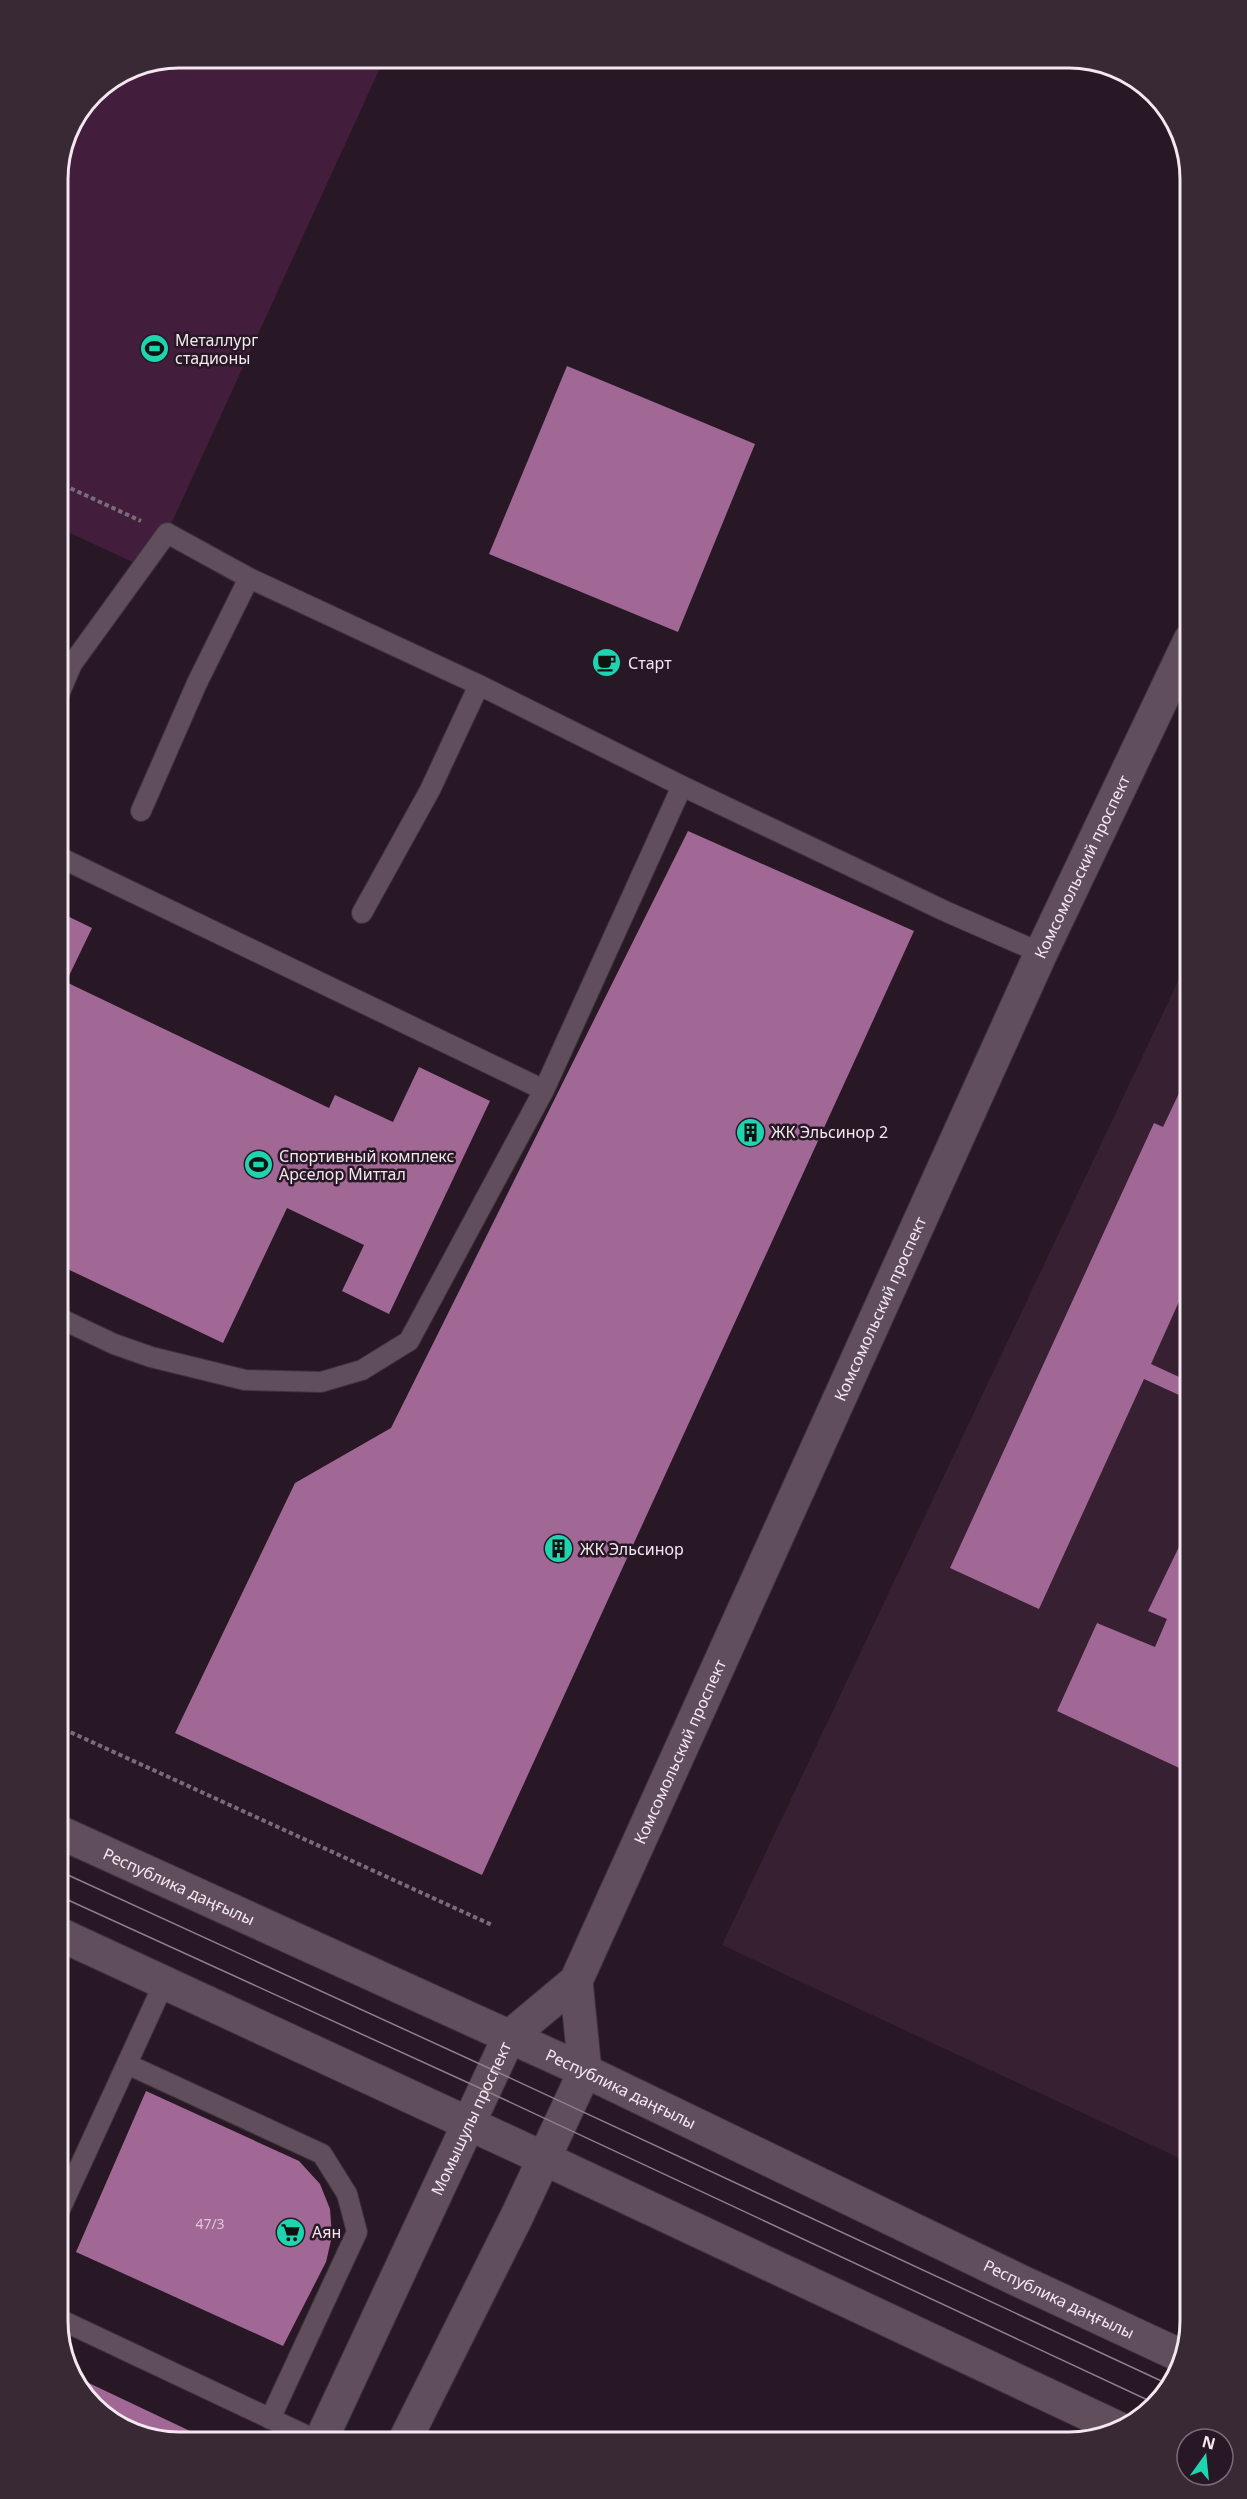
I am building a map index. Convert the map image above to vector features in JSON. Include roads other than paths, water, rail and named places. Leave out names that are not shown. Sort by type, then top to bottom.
[{"type":"street","name":"Комсомольский проспект","points":[[576,1981],[1041,953],[1180,661]]},
{"type":"street","name":"Республика даңғылы","points":[[68,1836],[585,2071],[1175,2353]]},
{"type":"street","points":[[68,1938],[1109,2424]]},
{"type":"street","name":"Момышулы проспект","points":[[325,2431],[509,2037],[576,1981]]},
{"type":"street","points":[[409,2431],[585,2071],[576,1981]]},
{"type":"lane","points":[[68,673],[72,664],[167,533],[249,578],[479,685],[682,786],[947,912],[1041,953]]},
{"type":"lane","points":[[141,811],[197,683],[249,578]]},
{"type":"lane","points":[[362,913],[430,790],[479,685]]},
{"type":"lane","points":[[68,1322],[114,1344],[151,1357],[245,1380],[321,1382],[362,1370],[409,1341],[544,1089],[682,786]]},
{"type":"lane","points":[[68,861],[544,1089]]},
{"type":"lane","points":[[68,2192],[164,1983]]},
{"type":"lane","points":[[127,2064],[322,2154],[346,2194],[357,2232],[270,2419]]},
{"type":"lane","points":[[68,2323],[296,2431]]},
{"type":"tram line","points":[[68,1875],[1162,2381]]},
{"type":"tram line","points":[[68,1900],[484,2090],[1147,2399]]},
{"type":"place","name":"Металлург стадионы","points":[[154,349]]},
{"type":"place","name":"Старт","points":[[607,663]]},
{"type":"place","name":"ЖК Эльсинор 2","points":[[750,1132]]},
{"type":"place","name":"Спортивный комплекс Арселор Миттал","points":[[258,1165]]},
{"type":"place","name":"ЖК Эльсинор","points":[[559,1549]]},
{"type":"place","name":"Аян","points":[[291,2232]]}]
